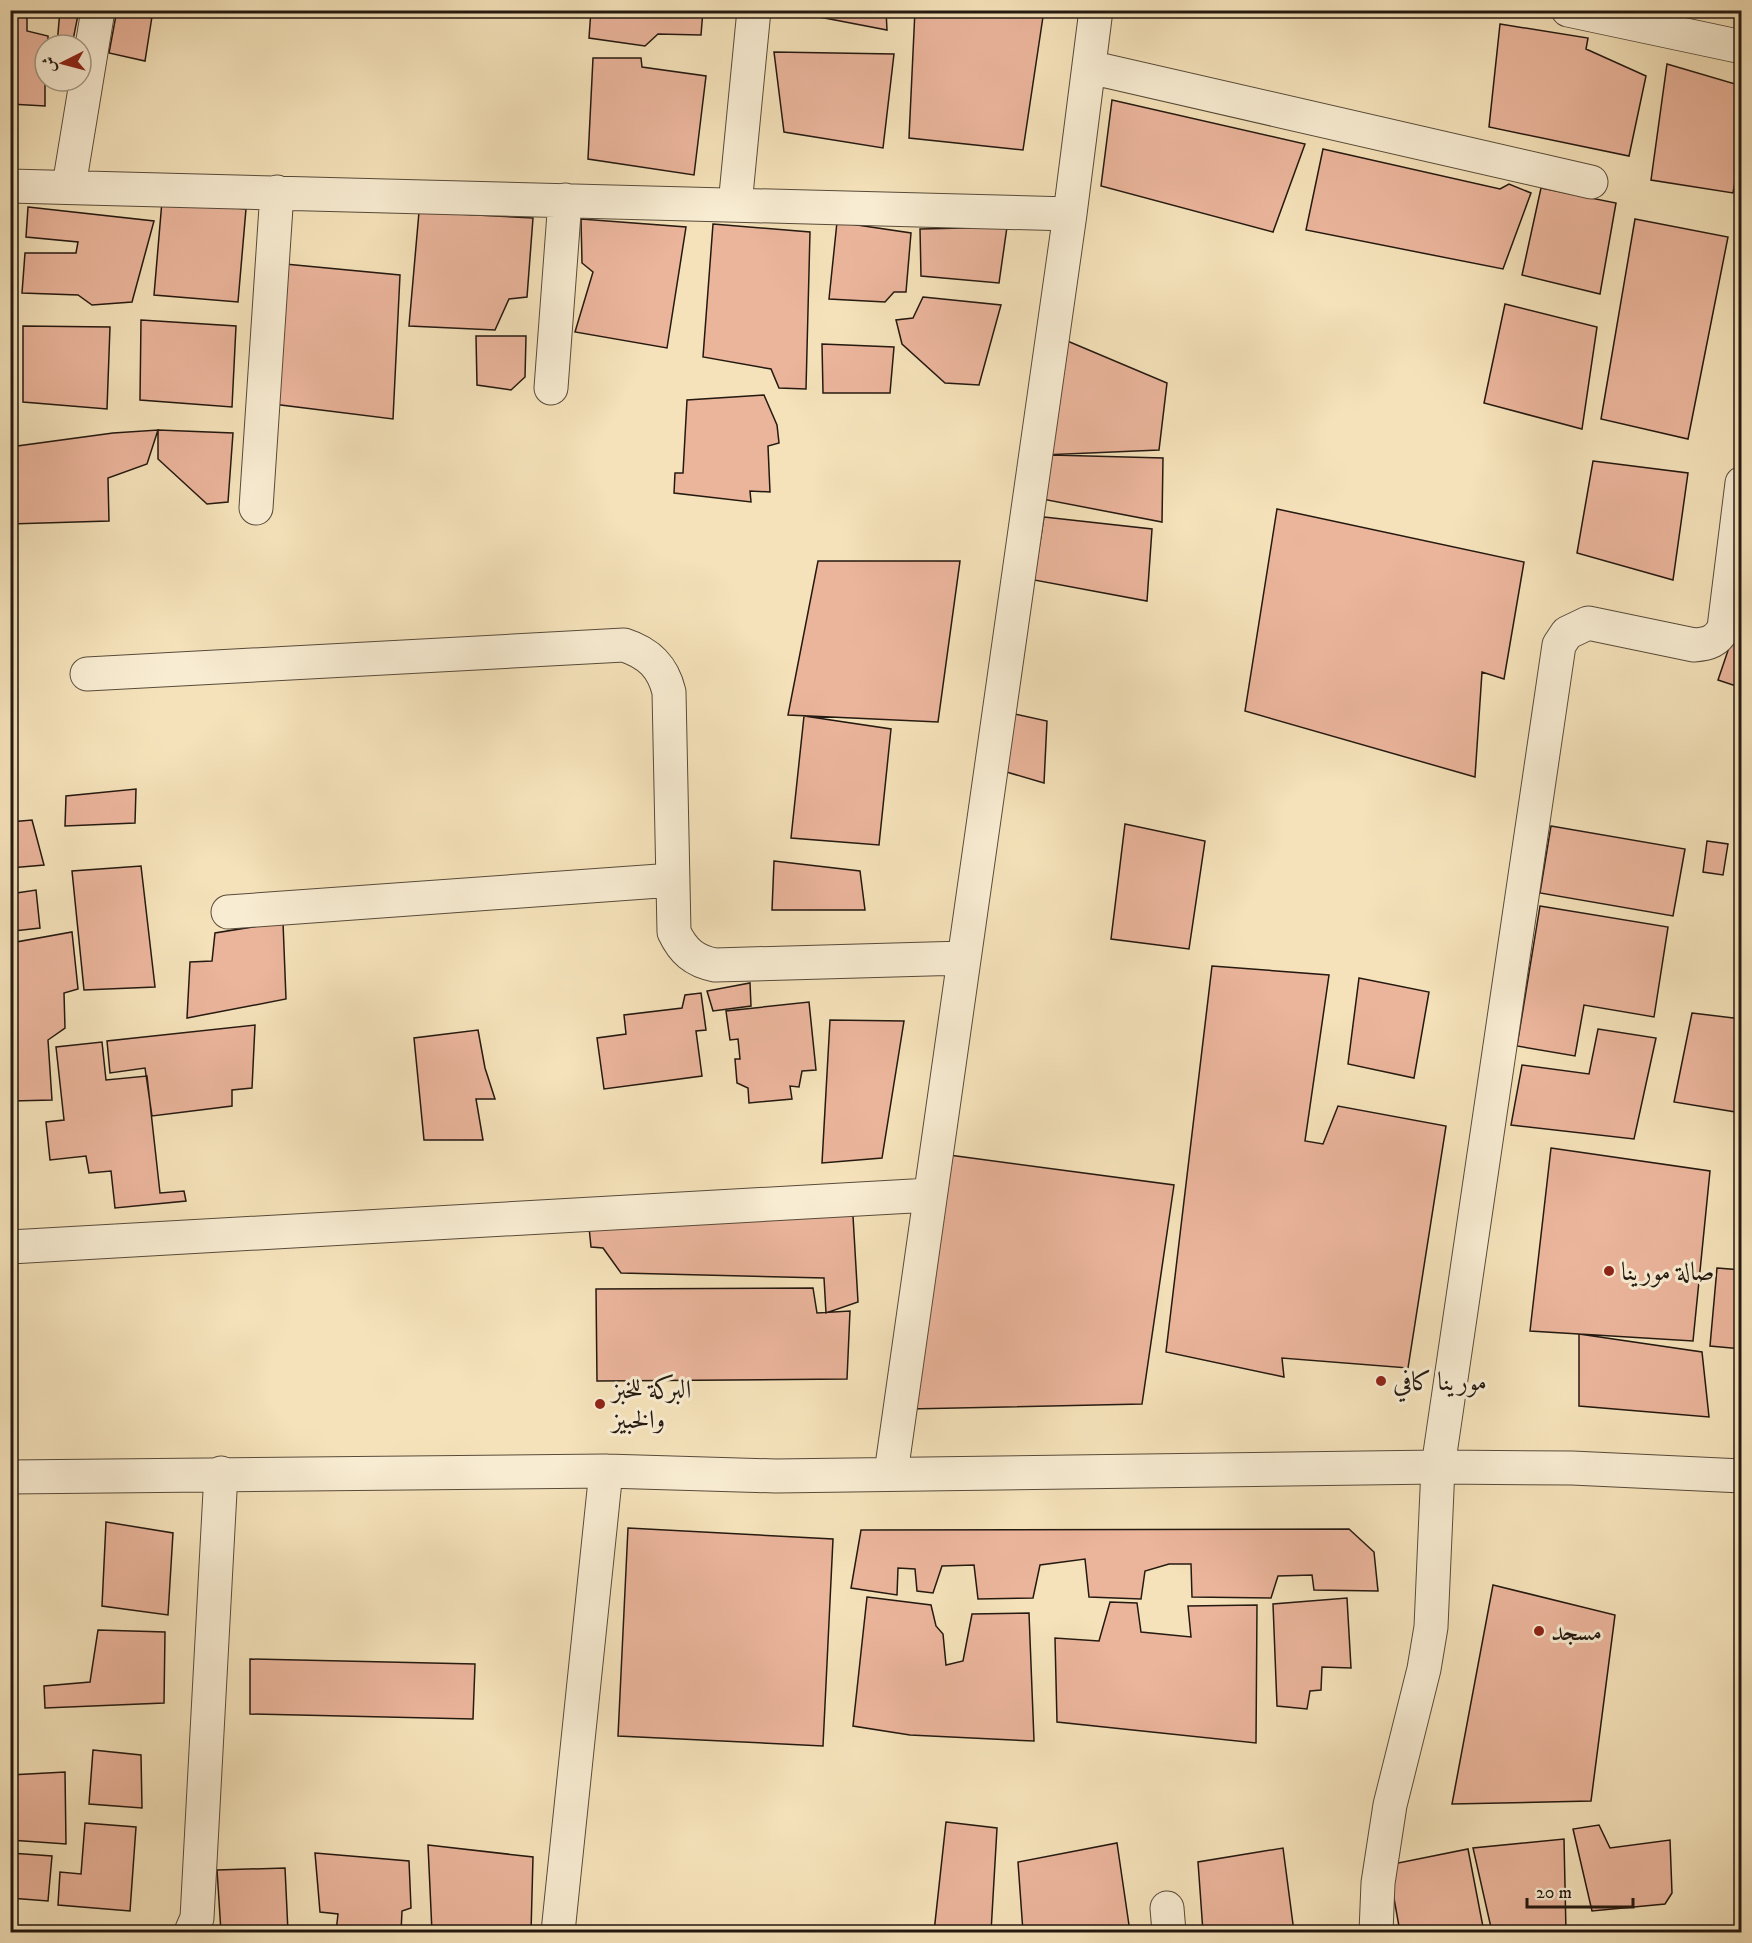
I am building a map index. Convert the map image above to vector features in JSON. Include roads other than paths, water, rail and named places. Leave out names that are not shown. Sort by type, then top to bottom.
[{"type":"street","points":[[69,186],[98,10]]},
{"type":"street","points":[[735,205],[754,10]]},
{"type":"street","points":[[891,1473],[1070,214],[1096,10]]},
{"type":"street","points":[[1568,10],[1742,47]]},
{"type":"street","points":[[1089,67],[1591,182]]},
{"type":"street","points":[[10,186],[1070,214]]},
{"type":"street","points":[[256,508],[277,192]]},
{"type":"street","points":[[551,388],[565,200]]},
{"type":"street","points":[[1376,1932],[1378,1883],[1390,1805],[1424,1669],[1431,1628],[1438,1467],[1559,645],[1567,633],[1588,623],[1694,645],[1706,644],[1718,639],[1724,628],[1742,483]]},
{"type":"street","points":[[87,674],[624,645],[640,650],[661,670],[669,692],[674,932],[680,945],[690,956],[702,963],[715,965],[964,958]]},
{"type":"street","points":[[228,912],[674,880]]},
{"type":"street","points":[[10,1247],[930,1195]]},
{"type":"street","points":[[10,1477],[221,1473],[606,1472],[777,1476],[1438,1467],[1572,1468],[1742,1476]]},
{"type":"street","points":[[558,1932],[606,1472]]},
{"type":"street","points":[[191,1932],[197,1918],[221,1473]]},
{"type":"place","name":"صالة مورينا","points":[[1609,1271]]},
{"type":"place","name":"مورينا كافي","points":[[1381,1381]]},
{"type":"place","name":"البركة للخبز والخبيز","points":[[600,1404]]},
{"type":"place","name":"مسجد","points":[[1539,1631]]}]
